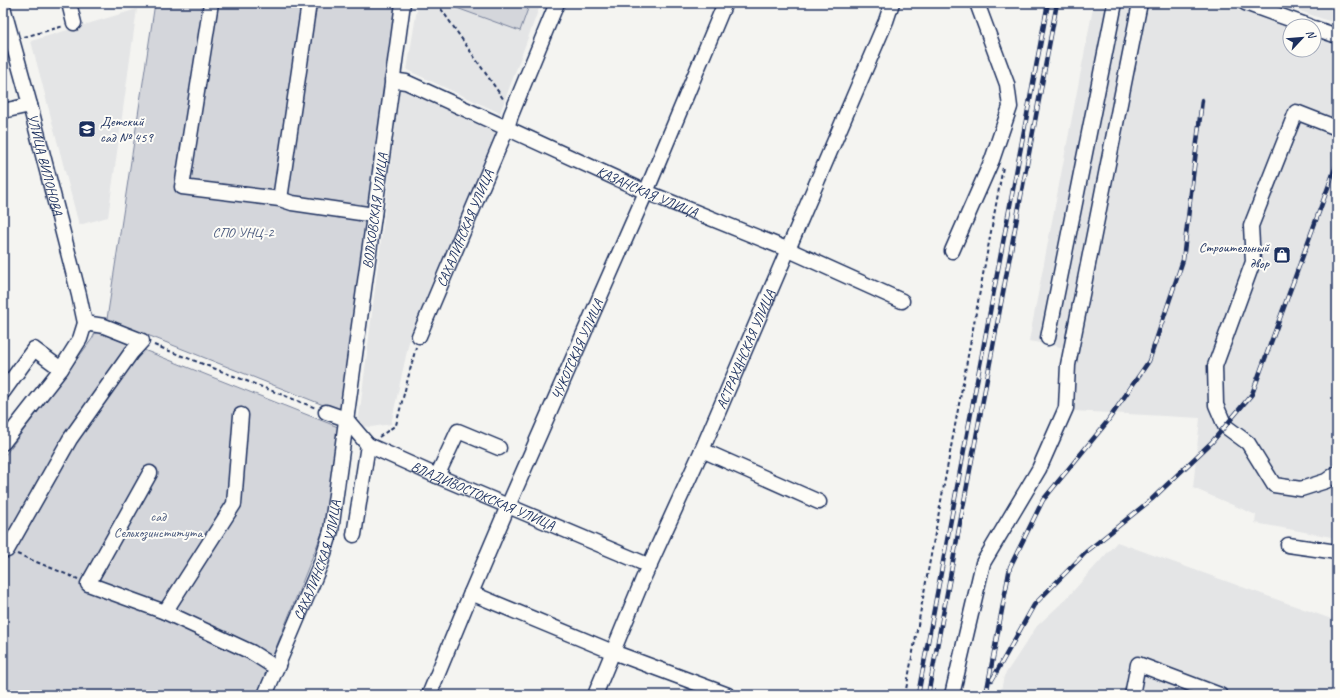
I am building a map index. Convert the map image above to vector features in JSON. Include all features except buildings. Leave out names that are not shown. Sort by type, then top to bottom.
[{"type":"street","points":[[68,3],[74,23]]},
{"type":"street","points":[[211,3],[182,187],[280,199],[292,203],[374,215]]},
{"type":"street","points":[[280,199],[309,3]]},
{"type":"street","name":"ВОЛХОВСКАЯ УЛИЦА","points":[[346,420],[403,3]]},
{"type":"street","name":"САХАЛИНСКАЯ УЛИЦА","points":[[419,336],[509,122],[557,3]]},
{"type":"street","name":"ЧУКОТСКАЯ УЛИЦА","points":[[429,695],[508,506],[646,192],[725,3]]},
{"type":"street","name":"АСТРАХАНСКАЯ УЛИЦА","points":[[595,695],[789,250],[886,21],[892,3]]},
{"type":"street","points":[[952,252],[992,160],[1010,107],[1007,84],[977,3]]},
{"type":"street","points":[[1048,338],[1115,3]]},
{"type":"street","points":[[952,695],[983,563],[1039,469],[1066,408],[1068,365],[1140,3]]},
{"type":"street","points":[[1245,3],[1286,18]]},
{"type":"street","name":"УЛИЦА ВИЛОНОВА","points":[[3,7],[30,105],[85,323]]},
{"type":"street","points":[[1322,31],[1337,36]]},
{"type":"street","name":"КАЗАНСКАЯ УЛИЦА","points":[[392,80],[406,82],[509,122],[646,192],[789,250],[902,301]]},
{"type":"street","points":[[3,112],[30,105]]},
{"type":"street","points":[[1337,128],[1296,112],[1251,226],[1253,262],[1215,366],[1216,406],[1225,426],[1248,443],[1274,485],[1301,489],[1326,481],[1337,473]]},
{"type":"street","points":[[3,443],[61,369],[80,340],[85,323],[104,326],[142,341],[131,353],[70,439],[7,550]]},
{"type":"street","points":[[3,392],[34,349],[61,369]]},
{"type":"street","name":"ВЛАДИВОСТОКСКАЯ УЛИЦА","points":[[326,412],[346,420],[368,445],[437,476],[650,566]]},
{"type":"street","points":[[165,612],[234,504],[241,415]]},
{"type":"street","name":"САХАЛИНСКАЯ УЛИЦА","points":[[265,695],[321,563],[331,531],[346,420]]},
{"type":"street","points":[[437,476],[458,431],[499,448]]},
{"type":"street","points":[[354,535],[368,445]]},
{"type":"street","points":[[702,450],[819,502]]},
{"type":"street","points":[[150,473],[88,584],[165,612],[251,652],[270,664],[278,666]]},
{"type":"street","points":[[1288,545],[1337,552]]},
{"type":"street","points":[[471,593],[613,652],[728,695]]},
{"type":"street","points":[[1132,695],[1138,664],[1220,695]]},
{"type":"path","points":[[437,3],[505,101],[509,122]]},
{"type":"path","points":[[24,37],[74,23]]},
{"type":"path","points":[[905,695],[1004,163]]},
{"type":"path","points":[[368,445],[396,425],[419,336]]},
{"type":"path","points":[[142,341],[326,412]]},
{"type":"path","points":[[7,550],[88,584]]},
{"type":"shaded area","points":[[418,3],[541,3],[500,113],[407,70]]},
{"type":"shaded area","points":[[1094,3],[1132,3],[1066,348],[1029,341]]},
{"type":"shaded area","points":[[1141,3],[1232,3],[1278,20],[1282,22],[1282,58],[1322,58],[1322,37],[1337,43],[1337,538],[1255,523],[1256,515],[1193,488],[1200,418],[1073,411],[1076,368]]},
{"type":"shaded area","points":[[1289,3],[1337,3],[1337,24],[1322,18],[1289,7]]},
{"type":"shaded area","name":"Детский сад № 459","points":[[137,9],[108,217],[79,225],[31,41]]},
{"type":"shaded area","points":[[400,87],[411,94],[497,130],[411,333],[391,424],[371,427],[358,426]]},
{"type":"shaded area","points":[[1117,542],[1337,621],[1337,695],[1000,695],[1004,676],[1037,626],[1066,599]]},
{"type":"green space","name":"СПО УНЦ-2","points":[[155,3],[396,3],[341,412],[107,319]]},
{"type":"green space","points":[[443,3],[530,3],[520,31]]},
{"type":"green space","name":"сад Сельхозинститута","points":[[96,331],[338,427],[324,528],[257,695],[3,695],[3,458],[92,339]]},
{"type":"railway","points":[[918,695],[1048,3]]},
{"type":"railway","points":[[928,695],[1057,3]]},
{"type":"railway","points":[[986,695],[1010,567],[1043,500],[1107,422],[1149,361],[1183,260],[1202,100]]},
{"type":"railway","points":[[992,680],[1034,605],[1086,552],[1152,499],[1212,442],[1252,394],[1337,163]]},
{"type":"place","name":"Детский сад № 459","points":[[87,129]]},
{"type":"place","name":"Строительный двор","points":[[1282,255]]}]
